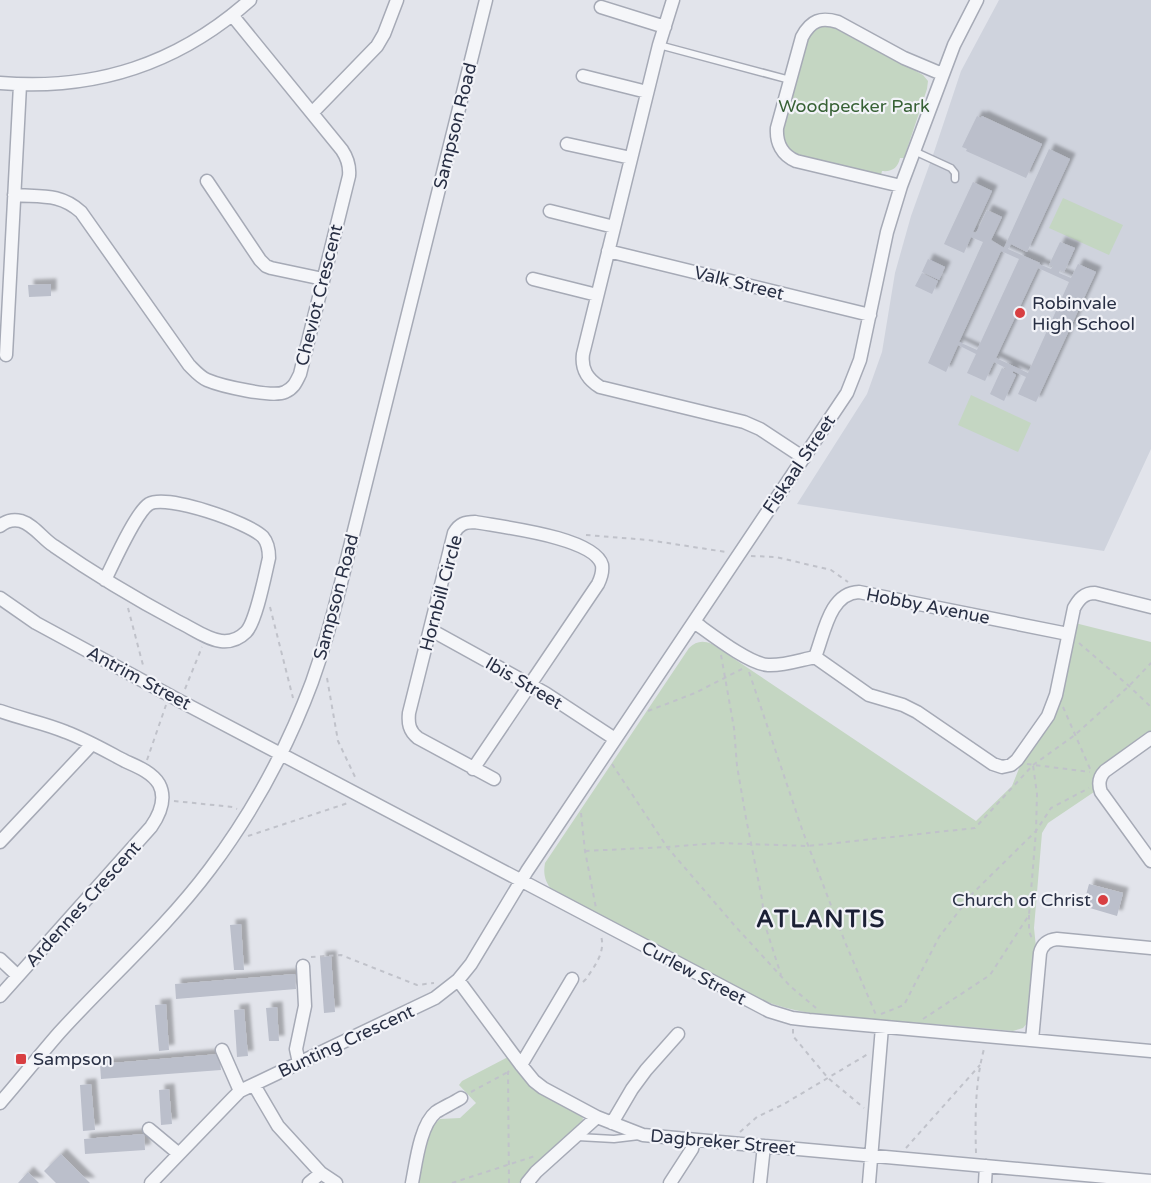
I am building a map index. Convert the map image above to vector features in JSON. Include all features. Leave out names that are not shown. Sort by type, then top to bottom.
[{"type":"street","points":[[0,83],[65,84],[132,70],[185,47],[214,29],[250,0]]},
{"type":"street","points":[[312,113],[377,46],[397,0]]},
{"type":"street","name":"Sampson Road","points":[[0,1103],[59,1034],[169,919],[210,869],[247,815],[298,718],[322,652],[338,596],[486,0]]},
{"type":"street","points":[[674,0],[659,45],[597,295],[582,360],[585,373],[594,383],[607,388],[744,422],[760,429],[804,458]]},
{"type":"street","name":"Fiskaal Street","points":[[520,881],[804,458],[852,382],[860,360],[885,240],[902,186],[942,74],[977,0]]},
{"type":"street","points":[[601,7],[665,27]]},
{"type":"street","name":"Cheviot Crescent","points":[[14,195],[60,199],[81,212],[189,365],[203,378],[220,385],[269,394],[284,393],[291,389],[300,374],[349,176],[349,166],[346,155],[232,15]]},
{"type":"street","points":[[902,186],[796,161],[785,154],[778,145],[776,134],[802,37],[810,25],[824,20],[838,22],[904,58],[942,74]]},
{"type":"street","points":[[583,76],[647,92]]},
{"type":"street","points":[[6,355],[20,85]]},
{"type":"street","points":[[567,144],[631,158]]},
{"type":"street","points":[[207,181],[266,266],[323,279]]},
{"type":"street","points":[[550,211],[614,227]]},
{"type":"street","name":"Valk Street","points":[[608,251],[870,315]]},
{"type":"street","points":[[533,279],[597,295]]},
{"type":"street","points":[[0,526],[10,520],[26,523],[51,544],[105,580],[127,594],[206,636],[222,641],[239,638],[252,623],[269,558],[268,545],[264,538],[253,529],[220,515],[172,502],[156,501],[145,507],[137,518],[105,580]]},
{"type":"street","name":"Hornbill Circle","points":[[473,769],[601,577],[601,563],[590,552],[574,543],[475,522],[461,525],[454,533],[408,722],[413,734],[418,738],[473,769],[494,780]]},
{"type":"street","name":"Hobby Avenue","points":[[815,657],[826,624],[838,603],[853,592],[1068,634]]},
{"type":"street","points":[[694,622],[747,658],[762,664],[777,664],[815,657],[869,695],[910,708],[993,764],[1007,767],[1017,760],[1048,716],[1056,695],[1074,608],[1078,601],[1087,594],[1095,593],[1151,607]]},
{"type":"street","name":"Antrim Street","points":[[0,598],[36,623],[280,754]]},
{"type":"street","name":"Ibis Street","points":[[431,630],[530,685],[615,739]]},
{"type":"street","points":[[0,711],[59,729],[144,771],[156,780],[162,792],[162,804]]},
{"type":"street","points":[[1151,738],[1105,771],[1099,785],[1101,792],[1151,861]]},
{"type":"street","points":[[0,842],[92,744]]},
{"type":"street","name":"Curlew Street","points":[[280,754],[769,1011],[792,1018],[823,1022],[1151,1051]]},
{"type":"street","name":"Ardennes Crescent","points":[[0,996],[151,827],[162,804]]},
{"type":"street","name":"Bunting Crescent","points":[[151,1183],[240,1091],[422,1005],[458,980],[471,964],[520,881]]},
{"type":"street","points":[[1032,1040],[1041,949],[1046,943],[1056,939],[1151,948]]},
{"type":"street","points":[[0,959],[18,976]]},
{"type":"street","points":[[299,1063],[296,1049],[304,1006],[303,966]]},
{"type":"street","points":[[521,1065],[572,979]]},
{"type":"street","name":"Dagbreker Street","points":[[458,980],[521,1065],[543,1088],[597,1117],[643,1135],[1151,1181]]},
{"type":"street","points":[[869,1183],[882,1027]]},
{"type":"street","points":[[612,1123],[646,1070],[678,1034]]},
{"type":"street","points":[[222,1050],[240,1091]]},
{"type":"street","points":[[254,1085],[278,1126],[321,1173],[336,1183]]},
{"type":"street","points":[[412,1183],[427,1124],[436,1113],[461,1098]]},
{"type":"street","points":[[527,1183],[536,1172],[597,1117]]},
{"type":"street","points":[[149,1129],[179,1154]]},
{"type":"street","points":[[669,1183],[692,1149],[694,1140]]},
{"type":"street","points":[[760,1183],[764,1146]]},
{"type":"street","points":[[981,1166],[985,1183]]},
{"type":"street","points":[[309,1183],[321,1173]]},
{"type":"lane","points":[[659,45],[790,80]]},
{"type":"lane","points":[[915,151],[951,168],[955,171],[955,179]]},
{"type":"lane","points":[[577,1137],[614,1139],[643,1135]]},
{"type":"path","points":[[574,543],[584,535],[648,540],[722,552],[742,551],[751,556],[776,558],[831,570],[859,592]]},
{"type":"path","points":[[127,594],[125,597],[144,666],[144,681]]},
{"type":"path","points":[[269,603],[298,718]]},
{"type":"path","points":[[1068,634],[1151,707]]},
{"type":"path","points":[[144,771],[175,698],[206,636]]},
{"type":"path","points":[[721,640],[719,646],[731,707],[737,766],[765,925],[782,978]]},
{"type":"path","points":[[585,850],[718,843],[808,846],[975,828],[1033,765],[1075,735],[1151,663]]},
{"type":"path","points":[[636,708],[644,713],[695,693],[747,667],[755,684],[808,846],[844,942],[876,1016],[904,1005],[939,937],[972,894],[1036,831],[1051,808],[1092,786],[1099,785]]},
{"type":"path","points":[[1017,760],[1024,764],[1091,772],[1062,703],[1056,695]]},
{"type":"path","points":[[604,756],[667,847],[789,986],[824,1014],[823,1022]]},
{"type":"path","points":[[1033,765],[1037,794],[1029,931],[1036,947],[1041,949]]},
{"type":"path","points":[[572,979],[579,985],[586,979],[600,957],[603,943],[596,921],[596,905],[585,850],[581,808],[573,803]]},
{"type":"path","points":[[162,804],[233,807],[247,815]]},
{"type":"path","points":[[914,1030],[918,1022],[990,975],[1029,915]]},
{"type":"path","points":[[303,966],[304,957],[341,955],[417,985],[438,983]]},
{"type":"path","points":[[792,1018],[793,1036],[828,1078],[866,1110],[875,1108]]},
{"type":"path","points":[[981,1166],[975,1125],[980,1065],[986,1036]]},
{"type":"path","points":[[735,1143],[736,1136],[757,1117],[784,1104],[870,1053],[880,1053]]},
{"type":"path","points":[[461,1098],[521,1065]]},
{"type":"path","points":[[897,1158],[980,1065]]},
{"type":"path","points":[[508,1072],[509,1183]]},
{"type":"path","points":[[453,1183],[553,1149],[560,1151]]},
{"type":"shaded area","name":"Robinvale High School","points":[[999,0],[1151,0],[1151,449],[1104,551],[797,504],[867,394],[882,352],[895,273],[911,216],[961,71]]},
{"type":"green space","name":"Woodpecker Park","points":[[824,26],[835,26],[923,75],[928,81],[904,158],[900,158],[894,169],[882,171],[881,175],[802,156],[786,144],[783,133],[807,38],[814,30]]},
{"type":"green space","points":[[1063,198],[1123,225],[1109,255],[1049,228]]},
{"type":"green space","points":[[971,395],[1031,423],[1018,452],[958,425]]},
{"type":"green space","points":[[1075,623],[1151,642],[1151,732],[1098,769],[1092,780],[1094,792],[1048,823],[1042,833],[1034,928],[1036,947],[1028,1022],[1023,1028],[1013,1031],[848,1017],[815,1014],[782,1007],[751,995],[552,890],[548,884],[544,874],[545,863],[689,648],[694,644],[703,642],[712,644],[976,821],[1012,786],[1020,766],[1050,721]]},
{"type":"green space","points":[[508,1057],[581,1114],[583,1119],[581,1125],[528,1171],[519,1183],[417,1183],[428,1132],[433,1125],[440,1119],[460,1118],[476,1103],[459,1085],[462,1081]]},
{"type":"building","points":[[977,116],[981,118],[982,116],[1042,144],[1026,178],[966,151],[967,149],[962,147]]},
{"type":"building","points":[[1049,149],[1070,159],[1027,252],[1011,244],[1008,249],[1051,269],[1053,266],[1049,265],[1060,242],[1075,248],[1064,272],[1060,270],[1059,273],[1071,278],[1078,264],[1096,272],[1036,402],[1018,394],[1026,377],[1013,371],[1016,375],[1004,401],[990,394],[1002,368],[1005,370],[1006,368],[994,362],[985,381],[967,373],[976,354],[958,345],[946,372],[928,363],[983,242],[971,237],[964,253],[944,244],[973,182],[992,191],[973,232],[976,233],[987,210],[1002,217],[991,240],[1004,248]],"holes":[[[1001,251],[1019,259],[977,350],[959,342]],[[1038,268],[1069,282],[1028,373],[996,358]]]},
{"type":"building","points":[[928,259],[945,267],[939,280],[922,272]]},
{"type":"building","points":[[922,273],[938,281],[932,294],[915,286]]},
{"type":"building","points":[[51,284],[51,296],[29,297],[28,285]]},
{"type":"building","name":"Church of Christ","points":[[1089,884],[1123,893],[1117,916],[1083,906]]},
{"type":"building","points":[[241,924],[244,970],[234,970],[230,925]]},
{"type":"building","points":[[331,956],[335,1012],[324,1013],[320,957]]},
{"type":"building","points":[[295,974],[296,989],[176,999],[175,984]]},
{"type":"building","points":[[166,1004],[169,1050],[159,1051],[155,1005]]},
{"type":"building","points":[[277,1007],[279,1041],[269,1041],[266,1008]]},
{"type":"building","points":[[244,1009],[248,1056],[237,1057],[234,1010]]},
{"type":"building","points":[[219,1054],[221,1070],[101,1079],[100,1064]]},
{"type":"building","points":[[91,1084],[95,1130],[83,1131],[80,1085]]},
{"type":"building","points":[[169,1089],[172,1124],[161,1125],[159,1090]]},
{"type":"building","points":[[144,1134],[145,1150],[85,1154],[84,1139]]},
{"type":"building","points":[[61,1154],[90,1183],[56,1183],[44,1171]]},
{"type":"building","points":[[28,1172],[39,1183],[18,1183]]},
{"type":"place","name":"Robinvale High School","points":[[1020,313]]},
{"type":"place","name":"Church of Christ","points":[[1103,900]]},
{"type":"place","name":"Sampson","points":[[21,1059]]},
{"type":"district","name":"ATLANTIS","points":[[821,919]]}]
